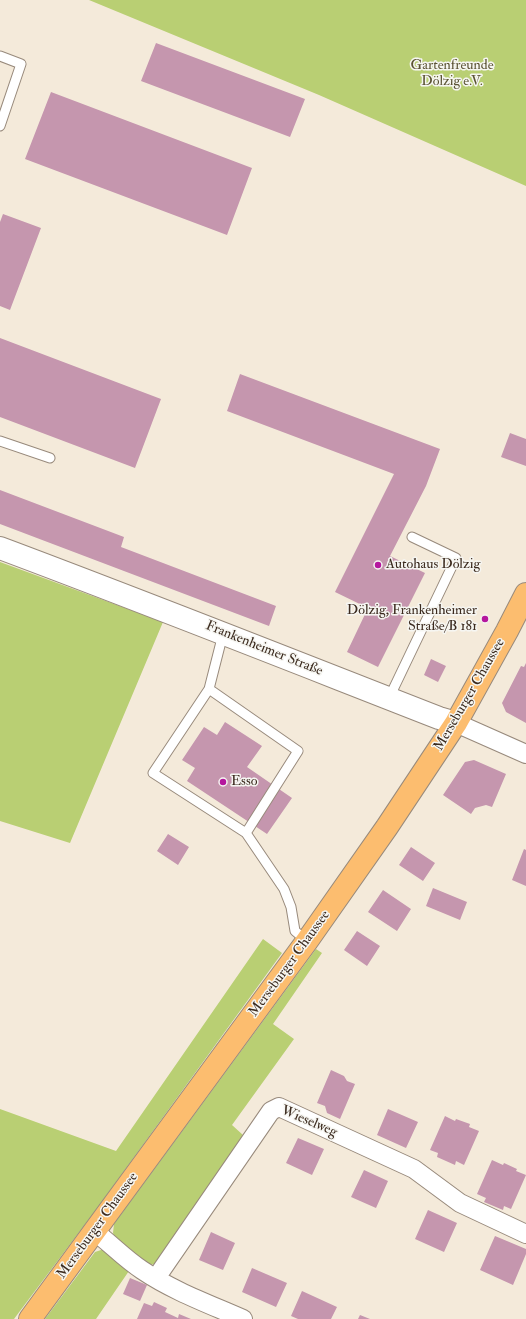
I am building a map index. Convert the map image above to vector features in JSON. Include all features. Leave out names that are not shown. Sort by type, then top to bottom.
[{"type":"main road","name":"Merseburger Chaussee","points":[[30,1319],[307,941],[387,827],[456,723],[526,594]]},
{"type":"street","name":"Frankenheimer Straße","points":[[0,548],[456,723],[526,754]]},
{"type":"street","name":"Wieselweg","points":[[156,1278],[271,1111],[279,1107],[414,1169],[460,1204],[526,1234]]},
{"type":"street","points":[[94,1231],[141,1270],[175,1288],[243,1319]]},
{"type":"lane","points":[[0,56],[21,64],[0,126]]},
{"type":"lane","points":[[0,441],[50,458]]},
{"type":"lane","points":[[389,698],[456,558],[412,537]]},
{"type":"lane","points":[[223,634],[209,689],[153,773],[246,833],[284,889],[291,907],[296,931],[307,941]]},
{"type":"lane","points":[[209,689],[298,751],[246,833]]},
{"type":"green space","name":"Gartenfreunde Dölzig e.V.","points":[[89,0],[526,0],[526,186],[319,95]]},
{"type":"green space","points":[[0,562],[163,622],[70,843],[0,821]]},
{"type":"green space","points":[[263,939],[282,953],[95,1211],[14,1319],[0,1319],[0,1109],[116,1151]]},
{"type":"green space","points":[[316,949],[322,953],[273,1024],[294,1039],[232,1125],[243,1135],[244,1143],[159,1262],[151,1265],[141,1261],[115,1238],[113,1233],[114,1224]]},
{"type":"green space","points":[[106,1250],[131,1268],[96,1319],[45,1319],[95,1252]]},
{"type":"building","points":[[156,43],[305,99],[290,137],[141,81]]},
{"type":"building","points":[[51,92],[252,168],[227,235],[25,159]]},
{"type":"building","points":[[3,214],[41,228],[10,310],[0,306],[0,222]]},
{"type":"building","points":[[0,338],[161,399],[135,468],[0,417]]},
{"type":"building","points":[[240,374],[440,449],[426,486],[390,556],[425,573],[378,667],[347,652],[368,608],[335,592],[394,474],[227,411]]},
{"type":"building","points":[[510,433],[526,439],[526,466],[501,457]]},
{"type":"building","points":[[0,490],[124,537],[121,547],[276,606],[269,626],[0,524]]},
{"type":"building","points":[[431,659],[446,666],[438,682],[424,675]]},
{"type":"building","points":[[526,663],[526,723],[506,712],[502,703],[521,666],[524,667]]},
{"type":"building","points":[[225,722],[262,746],[247,767],[292,798],[267,834],[187,781],[195,768],[182,760],[204,727],[217,735]]},
{"type":"building","points":[[474,760],[506,774],[492,807],[486,805],[475,808],[471,814],[443,795],[465,762]]},
{"type":"building","points":[[168,834],[189,847],[178,865],[157,851]]},
{"type":"building","points":[[411,847],[435,863],[423,881],[399,865]]},
{"type":"building","points":[[524,849],[526,850],[526,886],[512,880]]},
{"type":"building","points":[[433,888],[467,902],[460,920],[426,906]]},
{"type":"building","points":[[383,890],[411,909],[397,931],[368,912]]},
{"type":"building","points":[[357,931],[380,946],[367,966],[344,950]]},
{"type":"building","points":[[331,1070],[344,1076],[347,1081],[355,1084],[340,1119],[327,1113],[325,1106],[317,1103]]},
{"type":"building","points":[[388,1109],[418,1122],[406,1148],[377,1135]]},
{"type":"building","points":[[445,1116],[455,1121],[456,1119],[470,1124],[469,1127],[479,1131],[464,1165],[456,1161],[455,1165],[437,1157],[438,1153],[430,1150]]},
{"type":"building","points":[[298,1138],[324,1149],[312,1175],[286,1163]]},
{"type":"building","points":[[492,1160],[503,1165],[504,1163],[517,1169],[516,1171],[526,1175],[511,1209],[504,1206],[503,1210],[484,1202],[486,1198],[477,1194]]},
{"type":"building","points":[[364,1170],[388,1181],[376,1208],[351,1197]]},
{"type":"building","points":[[428,1210],[457,1223],[444,1252],[415,1239]]},
{"type":"building","points":[[211,1232],[235,1243],[223,1270],[199,1260]]},
{"type":"building","points":[[495,1236],[526,1249],[526,1254],[513,1285],[480,1270]]},
{"type":"building","points":[[252,1268],[287,1283],[276,1307],[242,1292]]},
{"type":"building","points":[[130,1278],[147,1285],[140,1301],[123,1294]]},
{"type":"building","points":[[302,1291],[337,1307],[331,1319],[298,1319],[291,1316]]},
{"type":"building","points":[[154,1302],[167,1308],[165,1312],[178,1318],[179,1314],[191,1319],[137,1319],[144,1303],[152,1306]]},
{"type":"building","points":[[360,1315],[370,1319],[358,1319]]},
{"type":"place","name":"Autohaus Dölzig","points":[[378,565]]},
{"type":"place","name":"Dölzig, Frankenheimer Straße/B 181","points":[[485,619]]},
{"type":"place","name":"Esso","points":[[223,782]]}]
